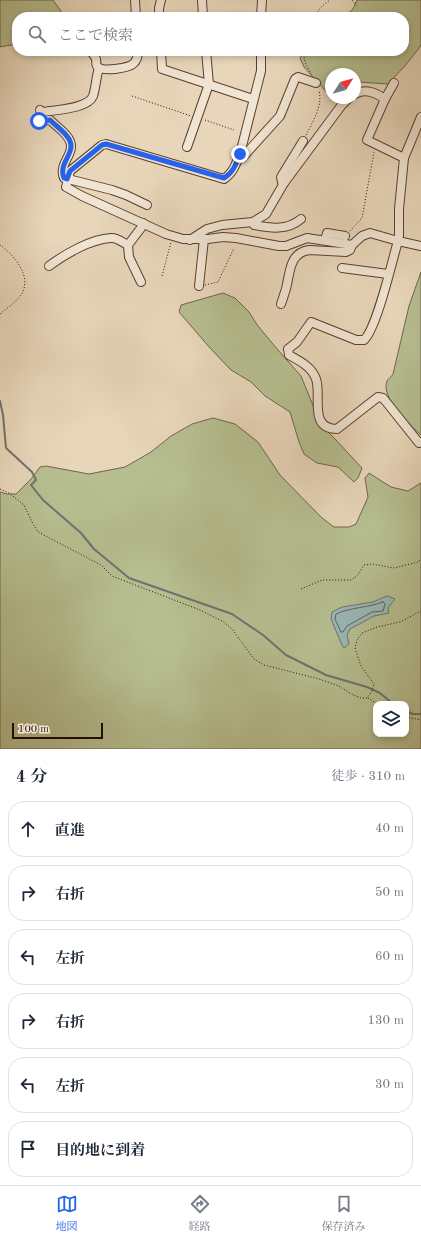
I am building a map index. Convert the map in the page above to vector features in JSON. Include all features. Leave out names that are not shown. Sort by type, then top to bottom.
[{"type":"lane","points":[[159,12],[161,0]]},
{"type":"lane","points":[[202,0],[203,12]]},
{"type":"lane","points":[[261,12],[262,0]]},
{"type":"lane","points":[[134,1],[135,12]]},
{"type":"lane","points":[[40,110],[42,112],[69,109],[89,101],[92,97],[99,68],[94,56]]},
{"type":"lane","points":[[99,68],[110,69],[129,66],[134,63],[137,56]]},
{"type":"lane","points":[[161,56],[162,69],[253,99]]},
{"type":"lane","points":[[187,148],[209,84],[206,56]]},
{"type":"lane","points":[[260,56],[261,71],[239,156],[230,175],[224,178],[106,144],[102,145],[70,171],[66,187],[82,196],[173,236],[190,240],[223,237],[286,246],[307,238],[352,245]]},
{"type":"lane","points":[[239,156],[243,157],[280,116],[295,79],[298,77],[316,83]]},
{"type":"lane","points":[[394,83],[385,99],[367,140],[404,158]]},
{"type":"lane","points":[[361,92],[369,91],[385,99]]},
{"type":"lane","points":[[190,240],[207,229],[222,225],[253,222],[266,214],[284,183],[343,104]]},
{"type":"lane","points":[[421,117],[404,158],[399,209],[400,236],[377,316],[367,337],[364,340],[356,340],[311,322],[297,342],[288,349],[289,355],[308,366],[316,379],[318,387],[317,411],[320,420],[326,426],[331,429],[338,429],[378,397],[383,398],[419,443],[421,442]]},
{"type":"lane","points":[[39,121],[50,120],[67,135],[70,141],[72,150],[63,168],[62,172],[64,178],[112,190],[147,205]]},
{"type":"lane","points":[[284,183],[282,182],[281,177],[303,141]]},
{"type":"lane","points":[[253,222],[254,224],[278,228],[295,223],[301,219]]},
{"type":"lane","points":[[141,282],[129,257],[128,245],[143,223]]},
{"type":"lane","points":[[325,240],[327,233],[346,236]]},
{"type":"lane","points":[[281,304],[290,266],[294,258],[305,250],[346,252],[350,250],[352,245],[362,236],[370,233],[421,246]]},
{"type":"lane","points":[[49,266],[78,248],[92,243],[112,238],[128,245]]},
{"type":"lane","points":[[199,286],[204,239]]},
{"type":"lane","points":[[342,268],[388,274]]},
{"type":"path","points":[[318,12],[330,0]]},
{"type":"path","points":[[352,0],[358,7]]},
{"type":"path","points":[[303,56],[316,83],[320,95],[320,104],[318,112],[303,141]]},
{"type":"path","points":[[132,96],[234,130]]},
{"type":"path","points":[[346,236],[362,218],[374,152]]},
{"type":"path","points":[[162,276],[173,236]]},
{"type":"path","points":[[0,245],[8,250],[17,262],[24,279],[24,289],[21,295],[0,314]]},
{"type":"path","points":[[199,286],[218,282],[234,248]]},
{"type":"path","points":[[0,489],[9,493],[24,505],[38,532],[102,565],[112,576],[200,610],[224,622],[232,629],[254,660],[264,665],[319,679],[339,686],[351,694],[361,698],[367,698],[373,702]]},
{"type":"path","points":[[301,589],[322,580],[351,580],[357,576],[364,565],[372,564],[394,568],[421,560]]},
{"type":"path","points":[[367,698],[372,691],[374,684],[361,666],[355,648],[357,640],[362,633],[377,627],[400,622],[421,610]]},
{"type":"path","points":[[409,718],[421,720]]},
{"type":"green space","points":[[0,0],[53,0],[61,12],[12,12],[12,45],[0,47]]},
{"type":"green space","points":[[357,0],[421,0],[421,44],[404,67],[388,84],[361,82],[361,68],[325,68],[325,90],[304,67],[300,58],[301,56],[409,56],[409,12],[350,12],[353,9]]},
{"type":"green space","points":[[421,272],[421,435],[397,410],[388,395],[386,388],[387,381],[393,374],[409,306]]},
{"type":"green space","points":[[223,293],[235,298],[249,312],[258,326],[301,376],[321,425],[362,468],[358,478],[354,482],[338,467],[317,463],[304,454],[290,412],[265,396],[251,382],[231,370],[179,312],[181,305]]},
{"type":"green space","points":[[213,418],[235,424],[258,442],[280,475],[322,518],[334,527],[349,527],[356,524],[368,497],[365,478],[369,473],[391,487],[408,491],[421,483],[421,749],[0,749],[0,492],[16,494],[32,478],[40,467],[46,466],[89,474],[125,467],[151,452],[171,436],[192,424]]},
{"type":"water","points":[[387,596],[395,599],[388,608],[389,613],[374,616],[350,629],[347,635],[349,644],[344,648],[331,619],[332,612],[342,607],[373,602]]},
{"type":"waterway","points":[[0,401],[3,415],[6,448],[32,472],[36,480],[31,485],[43,500],[81,533],[94,549],[129,578],[232,614],[263,635],[286,655],[326,675],[367,687],[380,693],[389,701]]},
{"type":"waterway","points":[[409,712],[421,714]]},
{"type":"route","points":[[39,121],[50,120],[67,135],[70,141],[72,150],[68,155],[62,172],[64,178],[67,179],[70,171],[102,145],[106,144],[224,178],[230,175],[240,154]]}]
